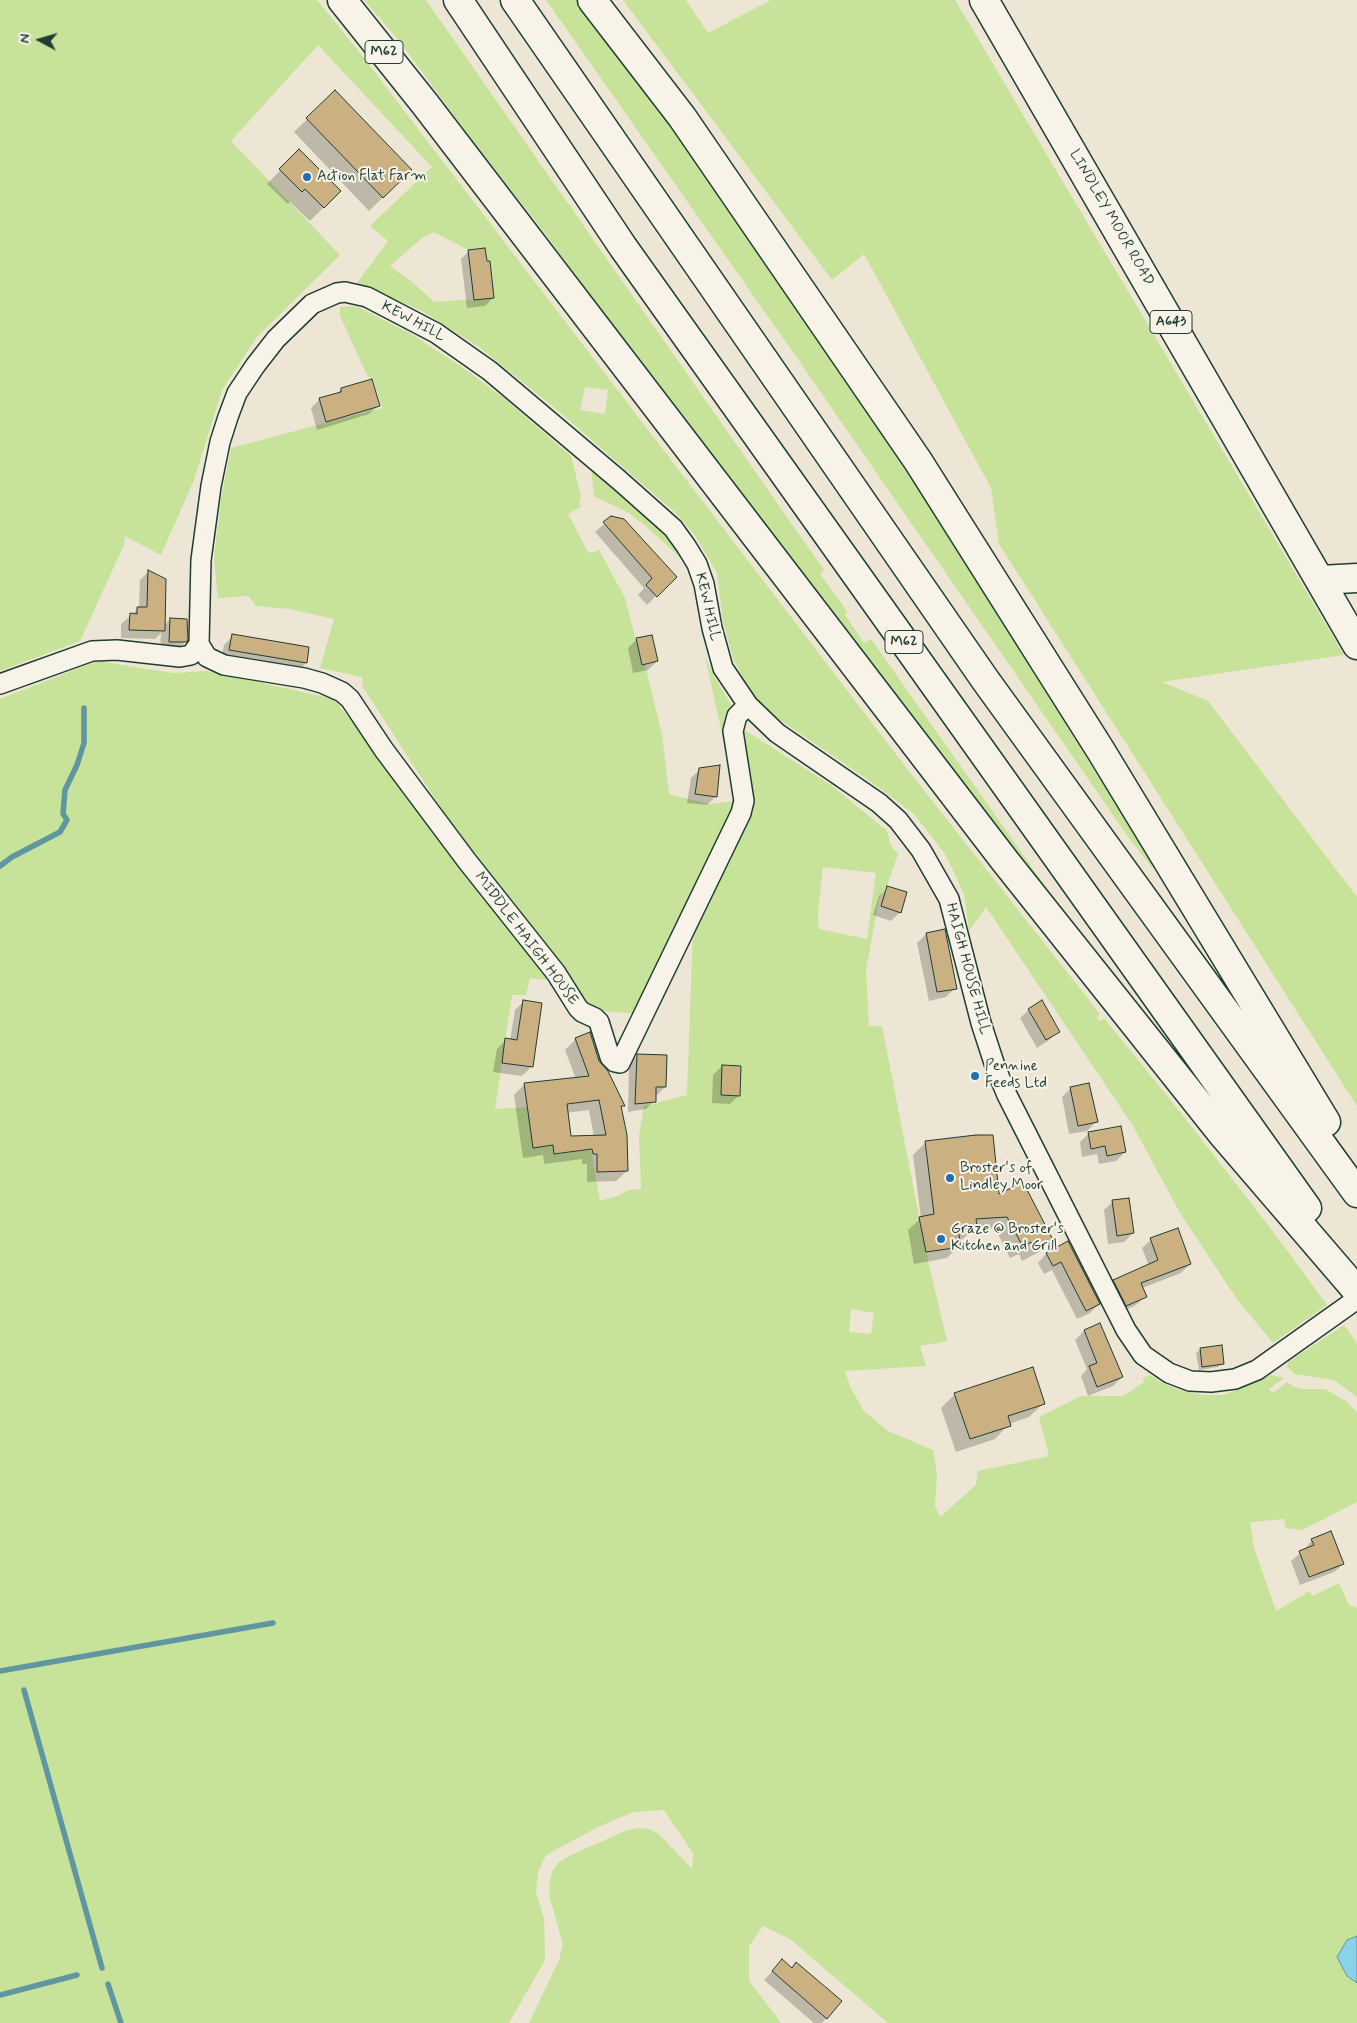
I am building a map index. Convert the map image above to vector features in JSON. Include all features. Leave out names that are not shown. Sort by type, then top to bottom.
[{"type":"main road","name":"M62","points":[[342,0],[425,104],[1005,861],[1224,1136],[1357,1291]]},
{"type":"main road","name":"M62","points":[[458,0],[623,247],[1357,1278]]},
{"type":"main road","points":[[515,0],[986,681],[1357,1193]]},
{"type":"main road","points":[[592,0],[682,117],[918,461],[1101,751],[1357,1174]]},
{"type":"main road","name":"LINDLEY MOOR ROAD","points":[[984,0],[1357,644]]},
{"type":"main road","points":[[1320,580],[1357,578]]},
{"type":"street","name":"KEW HILL","points":[[199,644],[201,560],[206,520],[220,442],[237,393],[245,379],[276,339],[312,304],[330,295],[345,292],[367,297],[458,347],[490,371],[673,528],[692,555],[704,584],[712,628],[723,668]]},
{"type":"street","points":[[0,684],[92,651],[116,650],[180,657],[191,656],[199,644]]},
{"type":"street","name":"MIDDLE HAIGH HOUSE","points":[[199,644],[207,657],[224,665],[304,678],[322,683],[342,692],[350,699],[467,861],[556,973],[578,1008],[599,1022],[610,1057],[620,1063],[742,813],[744,800],[733,723],[748,705]]},
{"type":"street","name":"HAIGH HOUSE HILL","points":[[723,668],[748,705],[777,733],[884,807],[906,829],[928,860],[948,899],[981,1023],[1007,1096],[1126,1330],[1143,1354],[1158,1367],[1184,1379],[1197,1382],[1219,1382],[1235,1379],[1257,1370],[1357,1299]]},
{"type":"green space","points":[[0,0],[317,0],[360,53],[908,770],[1100,1014],[1097,1018],[1100,1021],[1104,1018],[1184,1117],[1275,1234],[1327,1305],[1273,1343],[1236,1298],[1180,1213],[1133,1126],[986,907],[969,931],[964,894],[945,854],[914,814],[874,784],[773,715],[750,692],[733,658],[723,622],[717,573],[696,537],[678,515],[556,409],[479,347],[422,311],[357,283],[388,241],[370,226],[432,167],[318,45],[231,141],[340,255],[257,337],[222,390],[194,480],[161,555],[125,536],[124,545],[80,641],[0,671]],"holes":[[[434,232],[468,250],[485,248],[487,261],[490,261],[494,298],[434,302],[410,280],[390,266],[422,238]],[[585,387],[608,390],[605,414],[580,410]]]},
{"type":"green space","points":[[364,0],[426,0],[824,570],[820,574],[847,611],[845,615],[864,643],[871,639],[1103,968],[629,348],[397,38]]},
{"type":"green space","points":[[546,0],[581,0],[636,74],[825,345],[947,534],[1153,865],[1152,868],[1129,838],[804,368]]},
{"type":"green space","points":[[623,0],[686,0],[708,33],[771,0],[955,0],[1344,655],[1162,682],[1208,701],[1357,897],[1357,1106],[999,544],[991,488],[864,254],[832,280]]},
{"type":"green space","points":[[351,306],[360,308],[413,335],[469,372],[505,399],[571,456],[581,496],[579,501],[581,507],[568,514],[588,552],[591,553],[599,550],[625,598],[642,665],[645,664],[662,735],[669,794],[709,804],[736,801],[735,815],[637,1014],[594,1010],[584,1004],[574,981],[517,911],[444,813],[363,687],[362,677],[320,668],[334,619],[290,609],[256,606],[248,596],[218,598],[214,559],[221,498],[231,448],[382,408],[373,378],[368,377],[340,316],[340,307]]},
{"type":"green space","points":[[591,468],[658,524],[682,554],[688,565],[629,513],[594,496]]},
{"type":"green space","points":[[705,657],[732,706],[729,716],[732,756],[727,756]]},
{"type":"green space","points":[[97,661],[173,673],[207,671],[334,699],[548,969],[547,980],[530,978],[526,995],[512,995],[495,1109],[528,1107],[534,1148],[553,1145],[555,1154],[591,1150],[600,1201],[620,1195],[628,1190],[641,1189],[639,1136],[644,1106],[687,1095],[693,929],[754,811],[743,729],[831,785],[887,831],[891,846],[898,854],[887,886],[879,899],[866,970],[869,1026],[882,1026],[926,1252],[947,1341],[920,1346],[926,1366],[845,1371],[850,1386],[863,1410],[888,1431],[933,1450],[937,1474],[935,1506],[940,1517],[976,1485],[978,1471],[1049,1456],[1039,1417],[1081,1396],[1123,1396],[1144,1382],[1143,1378],[1150,1375],[1180,1390],[1202,1395],[1224,1395],[1271,1375],[1284,1378],[1269,1389],[1273,1393],[1287,1382],[1294,1387],[1302,1389],[1325,1389],[1346,1401],[1357,1412],[1357,1502],[1302,1530],[1286,1528],[1284,1519],[1250,1522],[1254,1548],[1276,1611],[1310,1591],[1312,1596],[1339,1583],[1349,1605],[1357,1608],[1357,1936],[1347,1940],[1347,1976],[1357,1983],[1357,2023],[888,2023],[790,1939],[763,1926],[749,1946],[749,1981],[780,2023],[529,2023],[559,1960],[563,1944],[550,1899],[549,1886],[552,1872],[558,1863],[569,1856],[627,1830],[639,1828],[649,1829],[659,1834],[692,1869],[693,1853],[664,1810],[633,1812],[600,1826],[546,1855],[538,1872],[536,1893],[544,1918],[545,1960],[509,2023],[0,2023],[0,699]],"holes":[[[823,867],[876,873],[867,939],[819,929],[818,913]],[[722,1065],[741,1066],[740,1095],[721,1095]],[[851,1309],[874,1313],[871,1334],[849,1332]]]},
{"type":"green space","points":[[1344,1325],[1357,1343],[1357,1397],[1334,1380],[1295,1374],[1287,1367],[1288,1362]]},
{"type":"water","points":[[1357,1936],[1357,1983],[1347,1976],[1337,1957],[1347,1940]]},
{"type":"building","points":[[335,90],[412,170],[383,198],[306,118]]},
{"type":"building","name":"Action Flat Farm","points":[[299,149],[341,191],[324,208],[305,189],[302,192],[279,169]]},
{"type":"building","points":[[485,248],[487,261],[490,261],[494,298],[474,300],[468,250]]},
{"type":"building","points":[[372,379],[380,406],[326,422],[319,398],[341,392],[341,388]]},
{"type":"building","points":[[611,516],[624,519],[677,577],[657,597],[646,585],[652,578],[603,522]]},
{"type":"building","points":[[148,570],[166,579],[165,631],[129,630],[130,613],[137,614],[137,607],[147,607]]},
{"type":"building","points":[[170,618],[187,619],[188,640],[186,642],[169,642]]},
{"type":"building","points":[[232,634],[309,647],[307,663],[229,650]]},
{"type":"building","points":[[652,635],[658,661],[642,665],[636,638]]},
{"type":"building","points":[[720,765],[717,797],[695,794],[699,768]]},
{"type":"building","points":[[887,886],[907,892],[901,913],[881,906]]},
{"type":"building","points":[[945,929],[957,989],[937,992],[926,933]]},
{"type":"building","points":[[523,1000],[542,1003],[533,1067],[502,1063],[505,1038],[517,1040]]},
{"type":"building","points":[[1042,1000],[1060,1032],[1046,1040],[1028,1009]]},
{"type":"building","points":[[590,1032],[599,1061],[608,1071],[625,1106],[621,1106],[627,1135],[628,1171],[597,1172],[597,1154],[593,1154],[592,1149],[554,1154],[553,1145],[533,1148],[524,1083],[589,1076],[575,1038]],"holes":[[[599,1100],[606,1135],[571,1136],[567,1104]]]},
{"type":"building","points":[[637,1054],[667,1055],[666,1087],[656,1087],[656,1102],[635,1104]]},
{"type":"building","points":[[722,1065],[741,1066],[740,1096],[721,1095]]},
{"type":"building","points":[[1089,1083],[1098,1122],[1078,1126],[1070,1087]]},
{"type":"building","points":[[1121,1126],[1126,1152],[1107,1156],[1105,1146],[1091,1149],[1088,1132]]},
{"type":"building","points":[[993,1135],[999,1194],[1023,1182],[1053,1240],[1035,1249],[1031,1242],[1023,1247],[1007,1217],[976,1219],[977,1227],[958,1229],[961,1247],[926,1252],[919,1217],[934,1214],[925,1141]]},
{"type":"building","points":[[1129,1198],[1134,1233],[1117,1236],[1112,1200]]},
{"type":"building","points":[[1178,1228],[1191,1264],[1141,1283],[1147,1297],[1126,1306],[1113,1280],[1158,1260],[1150,1238]]},
{"type":"building","points":[[1068,1241],[1100,1304],[1086,1311],[1061,1262],[1053,1266],[1046,1253]]},
{"type":"building","points":[[1100,1323],[1123,1377],[1097,1387],[1089,1366],[1097,1363],[1084,1330]]},
{"type":"building","points":[[1222,1345],[1224,1364],[1202,1367],[1200,1348]]},
{"type":"building","points":[[1033,1367],[1045,1404],[1008,1416],[1011,1426],[970,1439],[954,1393]]},
{"type":"building","points":[[1331,1531],[1344,1564],[1309,1577],[1299,1551],[1314,1545],[1311,1539]]},
{"type":"building","points":[[782,1959],[792,1968],[796,1962],[842,2001],[827,2019],[772,1971]]},
{"type":"waterway","points":[[0,866],[12,857],[60,832],[67,820],[63,814],[65,790],[77,765],[84,743],[84,708]]},
{"type":"waterway","points":[[0,1671],[273,1623]]},
{"type":"waterway","points":[[24,1690],[102,1968]]},
{"type":"waterway","points":[[0,1995],[77,1975]]},
{"type":"waterway","points":[[108,1984],[121,2023]]},
{"type":"place","name":"Action Flat Farm","points":[[307,177]]},
{"type":"place","name":"Pennine Feeds Ltd","points":[[975,1076]]},
{"type":"place","name":"Broster's of Lindley Moor","points":[[950,1178]]},
{"type":"place","name":"Graze @ Broster's Kitchen and Grill","points":[[941,1239]]}]
